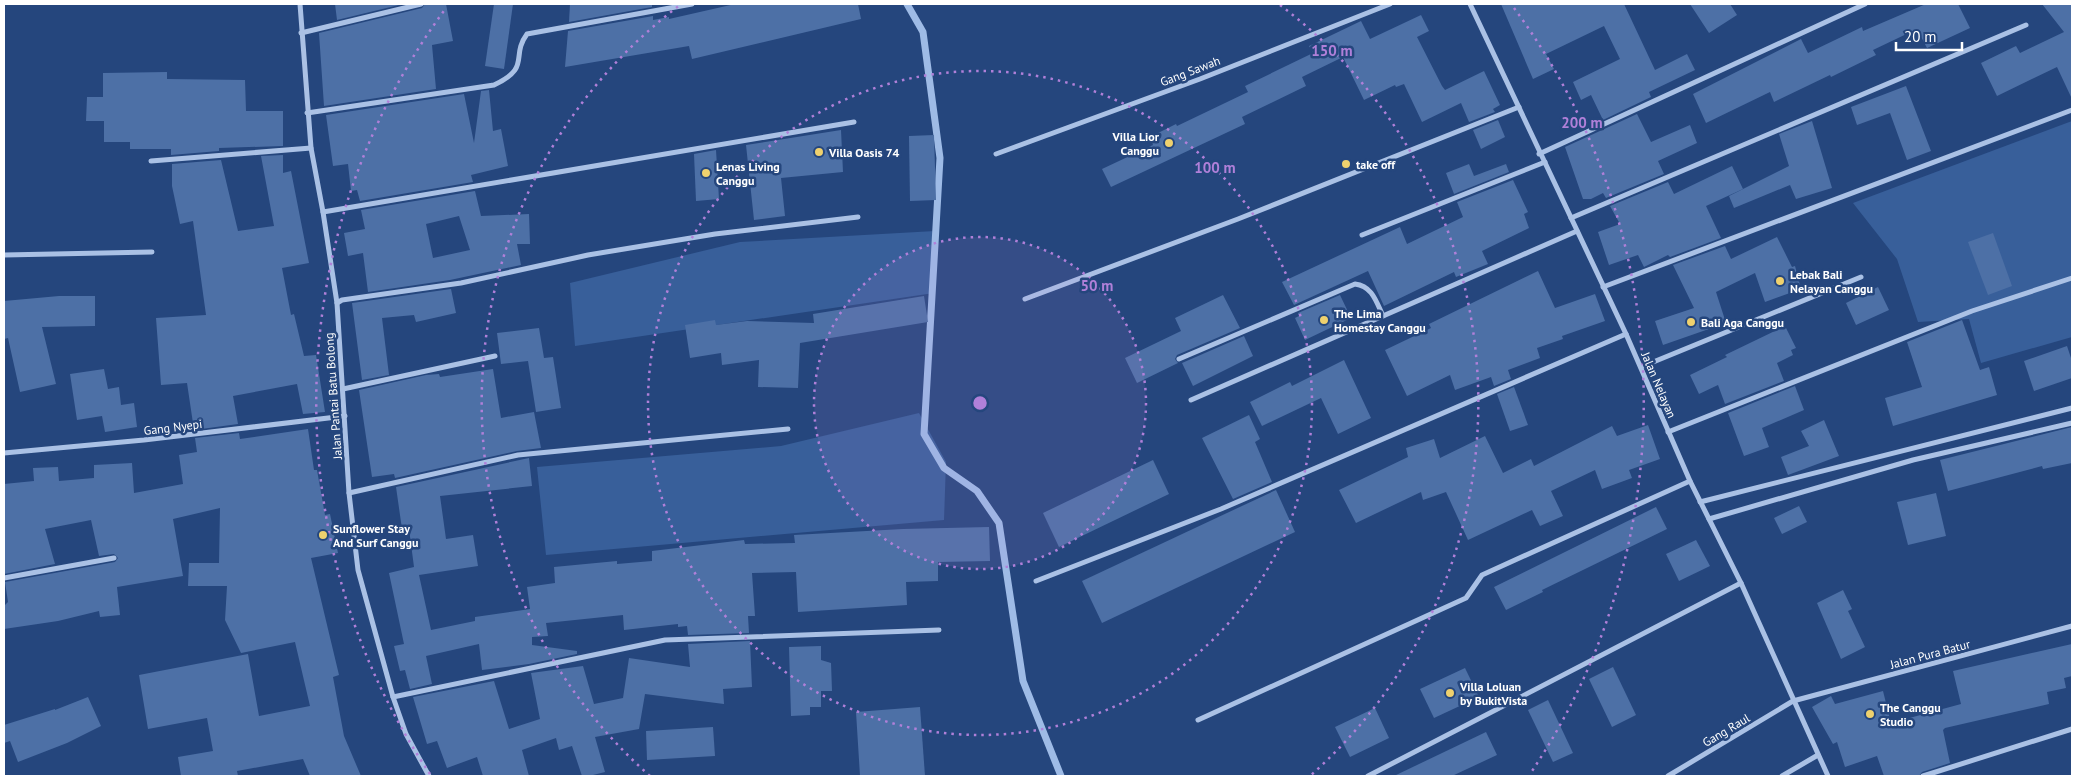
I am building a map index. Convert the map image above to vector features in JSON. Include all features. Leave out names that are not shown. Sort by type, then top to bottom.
[{"type":"street","name":"Jalan Pantai Batu Bolong","points":[[300,4],[311,148],[324,212],[336,302],[344,389],[349,493],[358,570],[406,734],[429,776]]},
{"type":"street","points":[[301,33],[421,4]]},
{"type":"street","points":[[307,113],[494,85],[509,78],[518,65],[523,40],[527,34],[692,4]]},
{"type":"street","name":"Gang Sawah","points":[[996,154],[1200,79],[1390,4]]},
{"type":"street","name":"Jalan Nelayan","points":[[1470,4],[1602,288],[1626,334],[1690,481],[1741,583],[1828,776]]},
{"type":"street","points":[[1539,154],[1865,4]]},
{"type":"street","points":[[1571,218],[2026,25]]},
{"type":"street","points":[[1025,299],[1238,219],[1519,107]]},
{"type":"street","points":[[1602,288],[2072,110]]},
{"type":"street","points":[[324,212],[854,122]]},
{"type":"street","points":[[152,161],[311,148]]},
{"type":"street","points":[[1362,235],[1544,162]]},
{"type":"street","points":[[336,302],[461,283],[588,255],[676,240],[858,217]]},
{"type":"street","points":[[1191,400],[1576,231]]},
{"type":"street","points":[[4,255],[152,252]]},
{"type":"street","points":[[1641,367],[1861,277]]},
{"type":"street","points":[[1668,432],[1972,311],[2072,278]]},
{"type":"street","points":[[1179,358],[1355,284],[1364,285],[1371,291],[1383,316]]},
{"type":"street","points":[[1036,581],[1221,508],[1626,334]]},
{"type":"street","points":[[344,389],[495,356]]},
{"type":"street","points":[[1700,502],[2072,408]]},
{"type":"street","name":"Gang Nyepi","points":[[4,453],[144,440],[345,416]]},
{"type":"street","points":[[1709,519],[1913,460],[2072,423]]},
{"type":"street","points":[[349,493],[518,455],[788,429]]},
{"type":"street","points":[[1198,720],[1466,598],[1482,575],[1690,481]]},
{"type":"street","points":[[4,578],[114,558]]},
{"type":"street","points":[[1368,776],[1741,583]]},
{"type":"street","name":"Jalan Pura Batur","points":[[1793,702],[2072,626]]},
{"type":"street","points":[[394,697],[665,640],[939,630]]},
{"type":"street","name":"Gang Raul","points":[[1668,776],[1793,702]]},
{"type":"street","points":[[1923,776],[2072,728]]},
{"type":"street","points":[[1782,776],[1818,755]]},
{"type":"shaded area","points":[[2072,121],[2072,337],[1981,363],[1969,319],[1918,322],[1897,259],[1853,203]]},
{"type":"shaded area","points":[[935,231],[934,293],[575,346],[570,283],[740,242]]},
{"type":"shaded area","points":[[919,413],[946,462],[944,520],[546,555],[537,467],[781,446]]},
{"type":"building","points":[[335,4],[403,4],[337,20]]},
{"type":"building","points":[[425,4],[446,4],[453,41],[432,45],[436,89],[324,106],[319,33],[422,8]]},
{"type":"building","points":[[494,4],[513,4],[504,69],[485,66]]},
{"type":"building","points":[[570,4],[652,4],[652,7],[569,22]]},
{"type":"building","points":[[735,4],[858,4],[861,19],[692,59],[689,46],[565,67],[568,31],[653,16],[653,20],[669,17],[669,19]]},
{"type":"building","points":[[1501,4],[1624,4],[1655,70],[1687,54],[1695,70],[1649,92],[1651,97],[1603,120],[1591,95],[1581,100],[1573,82],[1620,59],[1604,26],[1546,54],[1554,69],[1533,79]]},
{"type":"building","points":[[1690,4],[1730,4],[1737,15],[1709,33]]},
{"type":"building","points":[[1926,4],[1958,4],[1970,28],[1927,48],[1917,29],[1873,50],[1876,55],[1831,77],[1830,75],[1774,102],[1770,92],[1706,123],[1693,94],[1801,39],[1808,53],[1862,27],[1863,31]]},
{"type":"building","points":[[2042,4],[2072,4],[2072,99],[2057,67],[1997,96],[1981,63],[2016,46],[2020,53],[2064,32]]},
{"type":"building","points":[[1421,15],[1429,31],[1417,37],[1445,90],[1484,71],[1500,105],[1493,109],[1495,112],[1469,122],[1461,103],[1422,122],[1404,84],[1396,87],[1395,85],[1364,100],[1343,57],[1302,77],[1306,86],[1242,117],[1245,124],[1111,187],[1102,169],[1153,145],[1150,137],[1248,92],[1245,86],[1313,53],[1309,46],[1361,21],[1370,39]]},
{"type":"building","points":[[167,72],[167,79],[245,80],[246,111],[283,111],[283,146],[219,148],[219,151],[171,155],[171,149],[130,149],[130,142],[104,142],[104,121],[86,121],[87,97],[103,97],[103,73]]},
{"type":"building","points":[[1906,86],[1931,151],[1907,160],[1890,113],[1857,125],[1851,107]]},
{"type":"building","points":[[489,90],[493,131],[501,129],[508,166],[471,175],[473,182],[360,201],[357,190],[351,191],[348,164],[333,166],[326,115],[464,94],[474,143],[481,91]]},
{"type":"building","points":[[1637,114],[1651,142],[1690,125],[1697,143],[1658,161],[1664,174],[1606,198],[1603,193],[1591,199],[1583,199],[1565,147]]},
{"type":"building","points":[[1498,120],[1505,137],[1481,149],[1473,130]]},
{"type":"building","points":[[1812,121],[1832,188],[1796,199],[1790,185],[1734,208],[1729,196],[1789,166],[1779,134]]},
{"type":"building","points":[[841,130],[843,172],[781,178],[785,216],[754,220],[746,145]]},
{"type":"building","points":[[934,135],[936,200],[910,201],[909,136]]},
{"type":"building","name":"Lenas Living Canggu","points":[[716,150],[719,199],[696,201],[694,154]]},
{"type":"building","points":[[283,155],[283,173],[291,171],[309,263],[282,268],[291,315],[294,314],[304,356],[316,355],[325,412],[303,414],[297,384],[233,396],[238,424],[194,430],[187,383],[161,385],[156,318],[206,315],[193,221],[180,224],[172,186],[172,164],[221,160],[238,231],[274,226],[261,156]]},
{"type":"building","points":[[1469,164],[1474,176],[1506,164],[1509,172],[1454,194],[1446,173]]},
{"type":"building","points":[[1732,166],[1743,189],[1706,206],[1721,238],[1670,257],[1668,255],[1644,267],[1638,255],[1609,265],[1598,232],[1620,224],[1610,206],[1668,182],[1674,194]]},
{"type":"building","points":[[1513,180],[1528,212],[1524,214],[1529,228],[1482,251],[1488,264],[1456,277],[1454,272],[1384,306],[1368,271],[1294,305],[1282,282],[1400,227],[1407,244],[1463,217],[1457,202]]},
{"type":"building","points":[[475,191],[481,216],[529,214],[530,244],[517,244],[521,265],[450,280],[368,292],[363,253],[348,256],[344,233],[365,229],[361,210]],"holes":[[[459,216],[470,250],[433,258],[426,224]]]},
{"type":"building","points":[[1993,233],[2012,286],[1988,295],[1968,242]]},
{"type":"building","points":[[1777,237],[1792,267],[1795,266],[1801,289],[1765,302],[1755,273],[1716,292],[1726,323],[1663,345],[1655,321],[1694,308],[1673,265],[1725,246],[1731,259]]},
{"type":"building","points":[[1538,271],[1555,308],[1595,294],[1605,321],[1562,336],[1563,339],[1537,348],[1540,358],[1508,370],[1511,379],[1494,386],[1491,377],[1455,390],[1450,375],[1407,396],[1385,350],[1431,328],[1429,324]]},
{"type":"building","points":[[1878,287],[1889,310],[1856,325],[1846,303]]},
{"type":"building","points":[[451,289],[456,313],[416,322],[414,315],[382,318],[389,375],[362,380],[352,303]]},
{"type":"building","points":[[1223,295],[1240,328],[1177,355],[1175,359],[1178,363],[1137,383],[1125,358],[1181,331],[1175,318]]},
{"type":"building","name":"The Lima Homestay Canggu","points":[[1340,295],[1351,318],[1305,340],[1295,318],[1299,316],[1298,313]]},
{"type":"building","points":[[59,296],[95,296],[95,326],[42,327],[56,384],[20,392],[8,338],[4,339],[4,301]]},
{"type":"building","points":[[924,296],[928,322],[800,343],[798,388],[758,387],[759,360],[722,365],[721,353],[690,358],[685,325],[715,320],[716,325],[747,321],[814,323],[813,314]]},
{"type":"building","points":[[1962,320],[1980,370],[1989,367],[1997,395],[1893,426],[1885,398],[1922,387],[1907,342]]},
{"type":"building","points":[[1785,326],[1796,348],[1791,350],[1793,355],[1777,363],[1784,381],[1725,404],[1718,385],[1699,394],[1690,375],[1727,357],[1725,355]]},
{"type":"building","points":[[539,328],[544,358],[553,357],[561,408],[536,412],[528,361],[501,364],[497,333]]},
{"type":"building","points":[[1244,336],[1253,356],[1193,386],[1182,363]]},
{"type":"building","points":[[2067,346],[2072,361],[2072,378],[2034,391],[2024,361]]},
{"type":"building","points":[[1344,360],[1371,418],[1338,434],[1321,398],[1262,426],[1250,402],[1290,382],[1292,386]]},
{"type":"building","points":[[104,369],[108,389],[119,387],[121,405],[134,403],[137,427],[105,432],[102,416],[77,420],[70,374]]},
{"type":"building","points":[[493,369],[501,418],[534,412],[541,448],[517,451],[395,478],[394,474],[372,477],[359,390],[426,375],[439,374],[440,377]]},
{"type":"building","points":[[1795,386],[1804,410],[1762,428],[1769,447],[1744,456],[1728,413]]},
{"type":"building","points":[[1514,387],[1528,425],[1510,431],[1497,394]]},
{"type":"building","points":[[1249,415],[1260,439],[1255,442],[1272,482],[1233,499],[1202,438]]},
{"type":"building","points":[[1824,420],[1839,456],[1788,475],[1781,457],[1809,446],[1801,431]]},
{"type":"building","points":[[1648,425],[1660,459],[1629,470],[1632,478],[1602,489],[1595,470],[1551,491],[1563,516],[1540,526],[1532,510],[1468,540],[1446,492],[1423,500],[1421,492],[1356,523],[1339,490],[1408,457],[1406,448],[1434,439],[1440,458],[1485,436],[1503,473],[1531,459],[1534,466],[1612,426],[1617,436]]},
{"type":"building","points":[[2072,427],[2072,463],[2043,469],[2042,466],[1948,491],[1940,460]]},
{"type":"building","points":[[308,429],[314,470],[317,470],[325,515],[330,514],[338,553],[311,558],[339,675],[333,677],[344,736],[361,776],[310,776],[303,759],[237,771],[238,776],[181,776],[178,757],[213,751],[207,718],[148,729],[139,675],[248,654],[259,716],[310,706],[295,642],[241,653],[225,620],[227,586],[188,586],[189,563],[219,563],[220,508],[173,519],[183,576],[117,587],[120,615],[100,617],[99,611],[58,621],[4,629],[4,606],[8,602],[5,582],[115,562],[118,558],[114,554],[99,556],[91,520],[45,529],[55,564],[4,574],[4,484],[34,481],[33,468],[58,467],[59,481],[94,478],[94,465],[132,463],[134,493],[183,484],[179,455],[197,452],[195,438],[239,433],[240,439]]},
{"type":"building","points":[[529,458],[532,486],[440,496],[446,539],[473,535],[478,566],[419,575],[431,630],[475,621],[475,617],[530,609],[527,587],[555,583],[554,567],[617,561],[617,564],[652,561],[652,551],[744,540],[745,544],[795,543],[794,535],[903,529],[989,527],[990,561],[938,562],[938,581],[906,582],[907,605],[798,612],[796,572],[752,573],[755,616],[748,616],[749,633],[688,635],[687,626],[678,627],[678,624],[624,630],[623,615],[546,623],[548,636],[532,637],[532,645],[577,651],[577,654],[529,664],[482,670],[479,644],[426,656],[432,684],[410,689],[405,670],[400,671],[394,646],[404,644],[389,573],[414,567],[409,529],[402,529],[396,487]]},
{"type":"building","points":[[1153,460],[1169,494],[1059,547],[1043,513]]},
{"type":"building","points":[[1276,490],[1295,532],[1102,623],[1082,581]]},
{"type":"building","points":[[1936,493],[1946,536],[1908,545],[1897,502]]},
{"type":"building","points":[[1799,506],[1807,522],[1782,534],[1774,518]]},
{"type":"building","points":[[1656,507],[1667,529],[1542,590],[1543,592],[1506,610],[1494,587]]},
{"type":"building","points":[[1696,540],[1710,566],[1679,581],[1666,554]]},
{"type":"building","points":[[1843,590],[1852,609],[1848,611],[1865,647],[1841,659],[1817,603]]},
{"type":"building","points":[[750,641],[752,687],[723,689],[724,704],[645,694],[639,729],[595,737],[605,772],[589,776],[582,776],[572,746],[559,750],[556,738],[522,750],[529,776],[483,776],[477,757],[447,768],[437,741],[427,744],[413,697],[494,681],[509,729],[540,719],[531,673],[583,666],[594,704],[623,698],[629,658],[690,667],[688,644]]},
{"type":"building","points":[[2072,644],[2072,676],[2064,678],[2066,688],[2047,692],[2049,704],[1945,728],[1943,730],[1950,763],[1922,772],[1919,776],[1884,776],[1877,756],[1845,767],[1837,742],[1833,744],[1812,707],[1831,696],[1835,704],[1883,691],[1891,723],[1961,704],[1953,671]]},
{"type":"building","points":[[821,646],[821,660],[831,663],[832,691],[821,691],[821,707],[810,707],[810,715],[791,716],[789,647]]},
{"type":"building","points":[[1613,667],[1636,715],[1612,727],[1589,679]]},
{"type":"building","name":"Villa Loluan by BukitVista","points":[[1465,668],[1479,697],[1434,718],[1420,689]]},
{"type":"building","points":[[88,697],[101,726],[67,743],[18,762],[10,741],[4,743],[4,725],[55,710]]},
{"type":"building","points":[[1548,700],[1573,753],[1553,762],[1528,710]]},
{"type":"building","points":[[920,707],[925,776],[860,776],[856,712]]},
{"type":"building","points":[[1375,708],[1389,738],[1350,757],[1335,727]]},
{"type":"building","points":[[713,727],[715,756],[647,760],[646,731]]},
{"type":"building","points":[[1486,732],[1497,755],[1452,776],[1394,776]]},
{"type":"waterway","points":[[907,4],[923,32],[940,158],[924,434],[944,468],[977,491],[999,523],[1023,681],[1061,776]]},
{"type":"place","name":"Villa Lior Canggu","points":[[1169,143]]},
{"type":"place","name":"Villa Oasis 74","points":[[819,152]]},
{"type":"place","name":"take off","points":[[1346,164]]},
{"type":"place","name":"Lenas Living Canggu","points":[[706,173]]},
{"type":"place","name":"Lebak Bali Nelayan Canggu","points":[[1780,281]]},
{"type":"place","name":"The Lima Homestay Canggu","points":[[1324,320]]},
{"type":"place","name":"Bali Aga Canggu","points":[[1691,322]]},
{"type":"place","name":"Sunflower Stay And Surf Canggu","points":[[323,535]]},
{"type":"place","name":"Villa Loluan by BukitVista","points":[[1450,693]]},
{"type":"place","name":"The Canggu Studio","points":[[1870,714]]}]
